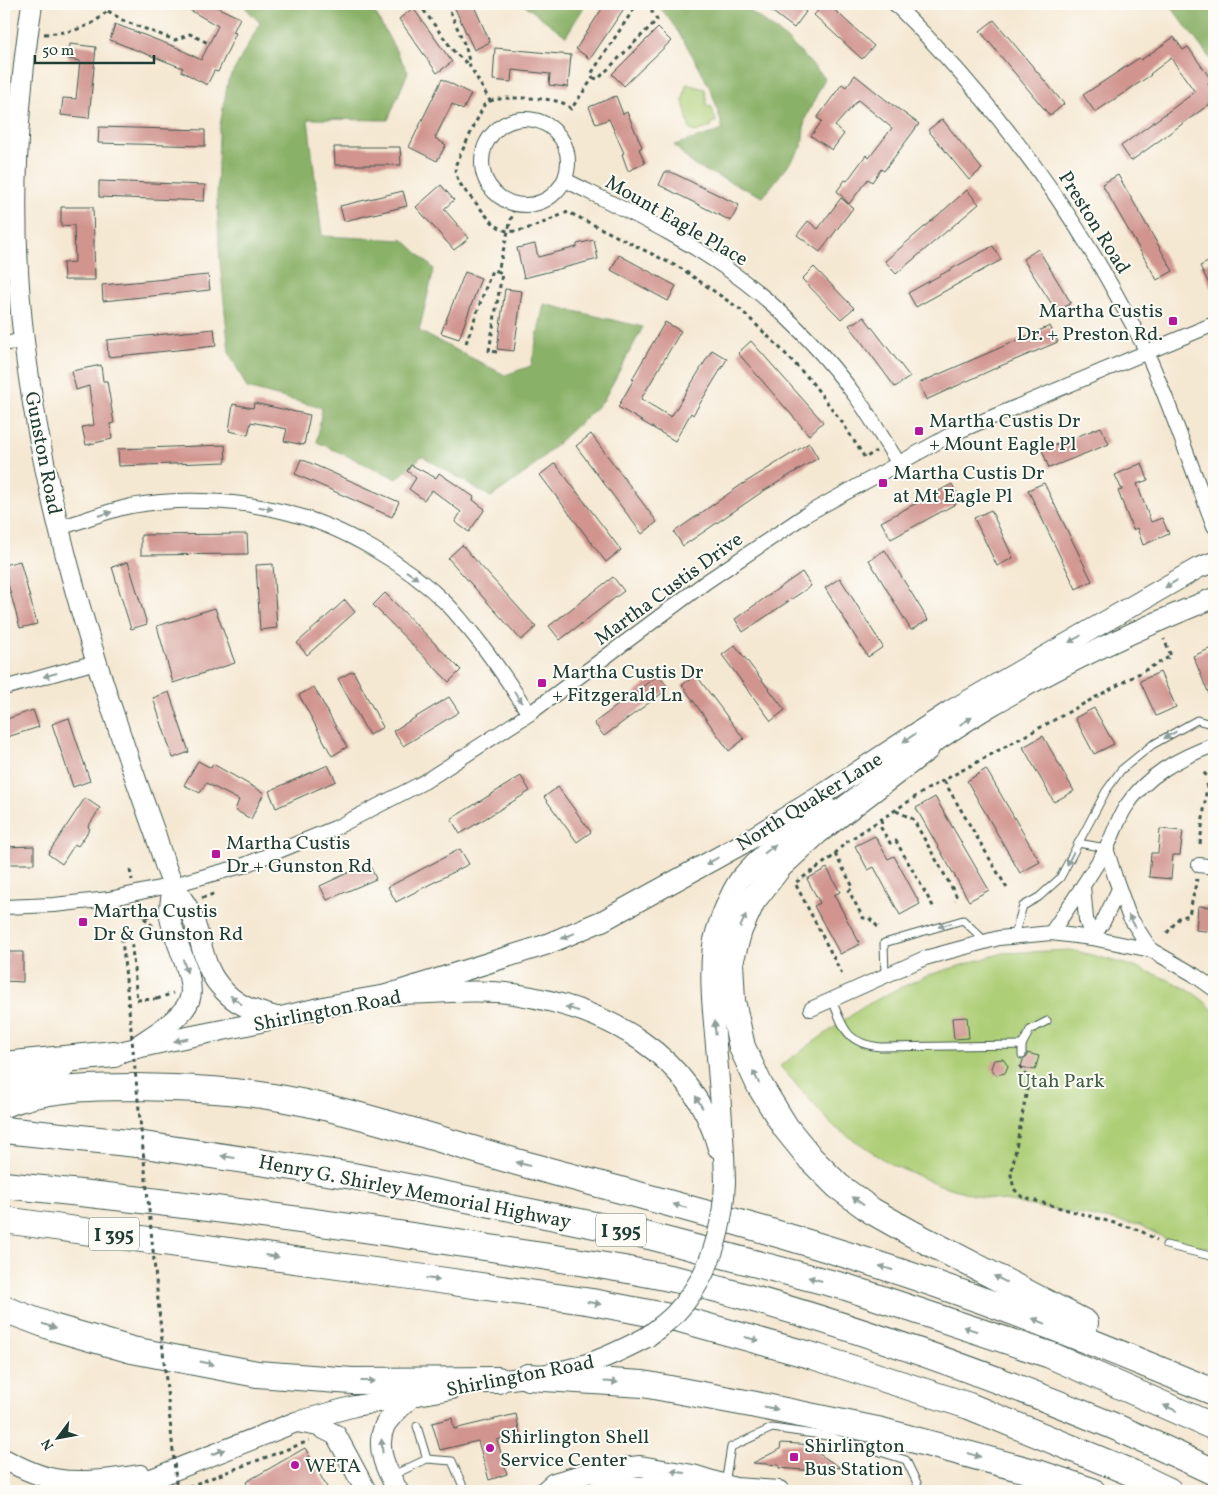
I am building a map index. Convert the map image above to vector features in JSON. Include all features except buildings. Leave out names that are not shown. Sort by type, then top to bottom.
[{"type":"highway","points":[[926,748],[816,831],[779,866],[752,901],[739,930],[730,962],[732,1001],[742,1047],[760,1086],[792,1136],[811,1159],[838,1186],[872,1211],[1214,1391]]},
{"type":"highway","points":[[4,1065],[123,1052]]},
{"type":"highway","points":[[4,1104],[18,1098],[40,1093],[105,1087],[201,1088],[262,1095],[324,1107],[761,1228],[1032,1318],[1214,1391]]},
{"type":"highway","name":"Henry G. Shirley Memorial Highway","points":[[4,1130],[137,1144],[353,1176],[649,1236],[846,1287],[1050,1355],[1214,1427]]},
{"type":"highway","points":[[4,1185],[166,1202],[404,1234],[635,1272],[722,1290],[825,1320],[999,1380],[1114,1426],[1214,1472]]},
{"type":"highway","name":"I 395","points":[[4,1220],[224,1249],[592,1302],[680,1319],[813,1356],[969,1406],[1132,1473],[1169,1491]]},
{"type":"highway","points":[[4,1238],[224,1249]]},
{"type":"highway","points":[[4,1309],[52,1327],[132,1350],[257,1374],[352,1381],[498,1380]]},
{"type":"highway","points":[[528,1377],[643,1384],[751,1404],[891,1433],[1041,1474],[1092,1491]]},
{"type":"main road","name":"Gunston Road","points":[[28,6],[18,163],[17,221],[24,340],[46,471],[59,528],[79,607],[96,662],[173,885],[190,911],[208,968],[219,985],[231,998],[249,1010],[280,1018]]},
{"type":"main road","name":"North Quaker Lane","points":[[383,996],[545,946],[604,920],[742,844],[972,698],[1198,568],[1214,562]]},
{"type":"main road","name":"North Quaker Lane","points":[[725,1182],[724,1137],[711,988],[713,944],[727,902],[739,880],[764,854],[796,829],[989,707],[1055,670],[1157,621],[1214,598]]},
{"type":"main road","name":"Gunston Road","points":[[123,1052],[163,1029],[182,1012],[190,1001],[192,988],[170,916],[173,885]]},
{"type":"main road","name":"Shirlington Road","points":[[4,1085],[123,1052],[383,996],[464,991],[512,994],[544,1000],[590,1015],[631,1034],[654,1049],[676,1070],[699,1101],[715,1138],[725,1182],[724,1204],[718,1236],[704,1273],[690,1295],[674,1316],[647,1337],[611,1356],[582,1366],[355,1406],[296,1422],[172,1469],[120,1491]]},
{"type":"main road","points":[[394,1484],[383,1458],[380,1440],[386,1424],[412,1396]]},
{"type":"main road","points":[[296,1422],[318,1426],[336,1435],[366,1491]]},
{"type":"main road","name":"Shirlington Road","points":[[4,1459],[54,1479],[104,1481],[172,1469]]},
{"type":"main road","points":[[545,1491],[554,1483],[591,1472],[640,1466],[693,1474],[735,1488],[779,1491]]},
{"type":"main road","points":[[596,1491],[624,1486],[694,1488],[725,1485]]},
{"type":"street","name":"Preston Road","points":[[895,4],[931,39],[981,94],[1035,164],[1080,230],[1146,351],[1214,526]]},
{"type":"street","points":[[518,120],[533,120],[547,125],[558,134],[566,147],[568,162],[565,180],[551,197],[540,203],[528,205],[515,204],[502,198],[491,188],[484,175],[482,160],[485,146],[493,133],[505,124],[518,120]]},
{"type":"street","name":"Mount Eagle Place","points":[[565,180],[638,216],[724,267],[747,284],[781,313],[819,352],[857,398],[898,462]]},
{"type":"street","name":"Martha Custis Drive","points":[[4,907],[54,905],[109,899],[173,885],[242,866],[335,828],[424,782],[529,714],[706,582],[807,514],[898,462],[952,434],[1214,324]]},
{"type":"street","points":[[4,344],[24,340]]},
{"type":"street","points":[[59,528],[130,506],[155,503],[215,502],[286,512],[326,526],[384,556],[420,580],[449,606],[491,656],[529,714]]},
{"type":"street","points":[[4,688],[96,662]]},
{"type":"street","points":[[1051,933],[1083,886],[1106,848],[1125,809],[1137,791],[1148,780],[1167,767],[1214,745]]},
{"type":"street","points":[[1106,848],[1129,916],[1150,950]]},
{"type":"street","points":[[1198,870],[1214,867]]},
{"type":"street","points":[[1083,886],[1086,919],[1092,938]]},
{"type":"street","points":[[1092,938],[1103,922],[1119,889]]},
{"type":"street","points":[[811,1009],[925,958],[985,941],[1051,933],[1092,938],[1150,950],[1214,989]]},
{"type":"lane","points":[[1014,936],[1023,906],[1040,897],[1060,878],[1106,791],[1121,770],[1152,745],[1197,720],[1214,725]]},
{"type":"lane","points":[[1078,843],[1106,848]]},
{"type":"lane","points":[[885,975],[884,943],[963,920],[985,941]]},
{"type":"lane","points":[[832,1000],[843,1027],[848,1034],[854,1040],[868,1046],[1022,1044]]},
{"type":"lane","points":[[1022,1055],[1022,1044],[1030,1030],[1047,1021]]},
{"type":"lane","points":[[1166,1245],[1214,1257]]},
{"type":"lane","points":[[417,1426],[427,1459]]},
{"type":"lane","points":[[725,1485],[731,1447],[772,1428],[828,1436],[906,1460],[917,1483],[918,1491]]},
{"type":"lane","points":[[394,1484],[427,1459],[452,1461],[465,1491]]},
{"type":"path","points":[[44,27],[43,34],[67,33],[86,27],[108,11],[113,4]]},
{"type":"path","points":[[419,4],[455,53],[470,66]]},
{"type":"path","points":[[447,4],[466,48],[470,66],[490,101]]},
{"type":"path","points":[[637,4],[591,74],[593,78],[571,109],[564,104],[546,100],[499,97],[484,105],[454,166],[460,185],[491,221],[503,230],[514,232],[535,226],[568,212],[682,269],[741,310],[780,347],[810,380],[842,422],[865,458],[887,445]]},
{"type":"path","points":[[593,78],[598,79],[657,20],[651,10],[642,4]]},
{"type":"path","points":[[108,11],[124,21],[175,40],[190,34],[210,44]]},
{"type":"path","points":[[498,271],[515,204]]},
{"type":"path","points":[[466,343],[492,270],[498,271],[502,274],[489,351],[497,352]]},
{"type":"path","points":[[842,974],[795,883],[835,854],[845,843],[882,818],[944,781],[1171,656],[1164,638]]},
{"type":"path","points":[[1200,844],[1207,785],[1213,780],[1203,772]]},
{"type":"path","points":[[944,781],[1008,890]]},
{"type":"path","points":[[896,810],[913,818],[956,895],[955,901]]},
{"type":"path","points":[[882,818],[881,828],[885,835],[890,843],[896,841],[934,908]]},
{"type":"path","points":[[835,854],[854,887],[849,891],[863,918],[869,918],[880,929]]},
{"type":"path","points":[[1167,933],[1179,918],[1189,915],[1198,870]]},
{"type":"path","points":[[157,999],[137,1000],[130,928],[121,929],[178,1491],[309,1441]]},
{"type":"path","points":[[1022,1055],[1020,1066],[1029,1079],[1011,1175],[1014,1189],[1022,1197],[1139,1230],[1166,1245]]},
{"type":"green space","points":[[242,4],[382,4],[374,11],[408,72],[388,120],[308,119],[322,236],[404,240],[434,269],[419,331],[505,375],[531,366],[544,304],[643,327],[603,401],[528,471],[491,497],[422,456],[397,479],[317,442],[322,408],[247,388],[229,352],[220,262],[217,198],[219,131],[228,81],[260,23]]},
{"type":"green space","points":[[523,4],[586,4],[566,36]]},
{"type":"green space","points":[[655,4],[741,4],[787,39],[825,78],[805,119],[802,147],[763,197],[693,165],[674,145],[723,130],[713,96],[703,75],[678,32]]},
{"type":"green space","points":[[1169,4],[1214,4],[1214,64]]},
{"type":"green space","points":[[686,84],[705,89],[707,106],[712,107],[716,122],[711,123],[711,127],[695,132],[690,130],[683,101]]},
{"type":"green space","name":"Utah Park","points":[[1071,950],[1127,965],[1167,979],[1201,999],[1214,1011],[1214,1249],[1172,1242],[1140,1225],[981,1197],[940,1185],[892,1165],[833,1126],[780,1066],[863,1007],[897,989],[932,974],[1003,953]]},
{"type":"place","name":"Martha Custis Dr. + Preston Rd.","points":[[1173,321]]},
{"type":"place","name":"Martha Custis Dr + Mount Eagle Pl","points":[[919,431]]},
{"type":"place","name":"Martha Custis Dr at Mt Eagle Pl","points":[[883,483]]},
{"type":"place","name":"Martha Custis Dr + Fitzgerald Ln","points":[[542,683]]},
{"type":"place","name":"Martha Custis Dr + Gunston Rd","points":[[216,854]]},
{"type":"place","name":"Martha Custis Dr & Gunston Rd","points":[[83,922]]},
{"type":"place","name":"Shirlington Shell Service Center","points":[[490,1448]]},
{"type":"place","name":"Shirlington Bus Station","points":[[794,1457]]},
{"type":"place","name":"WETA","points":[[295,1465]]}]
